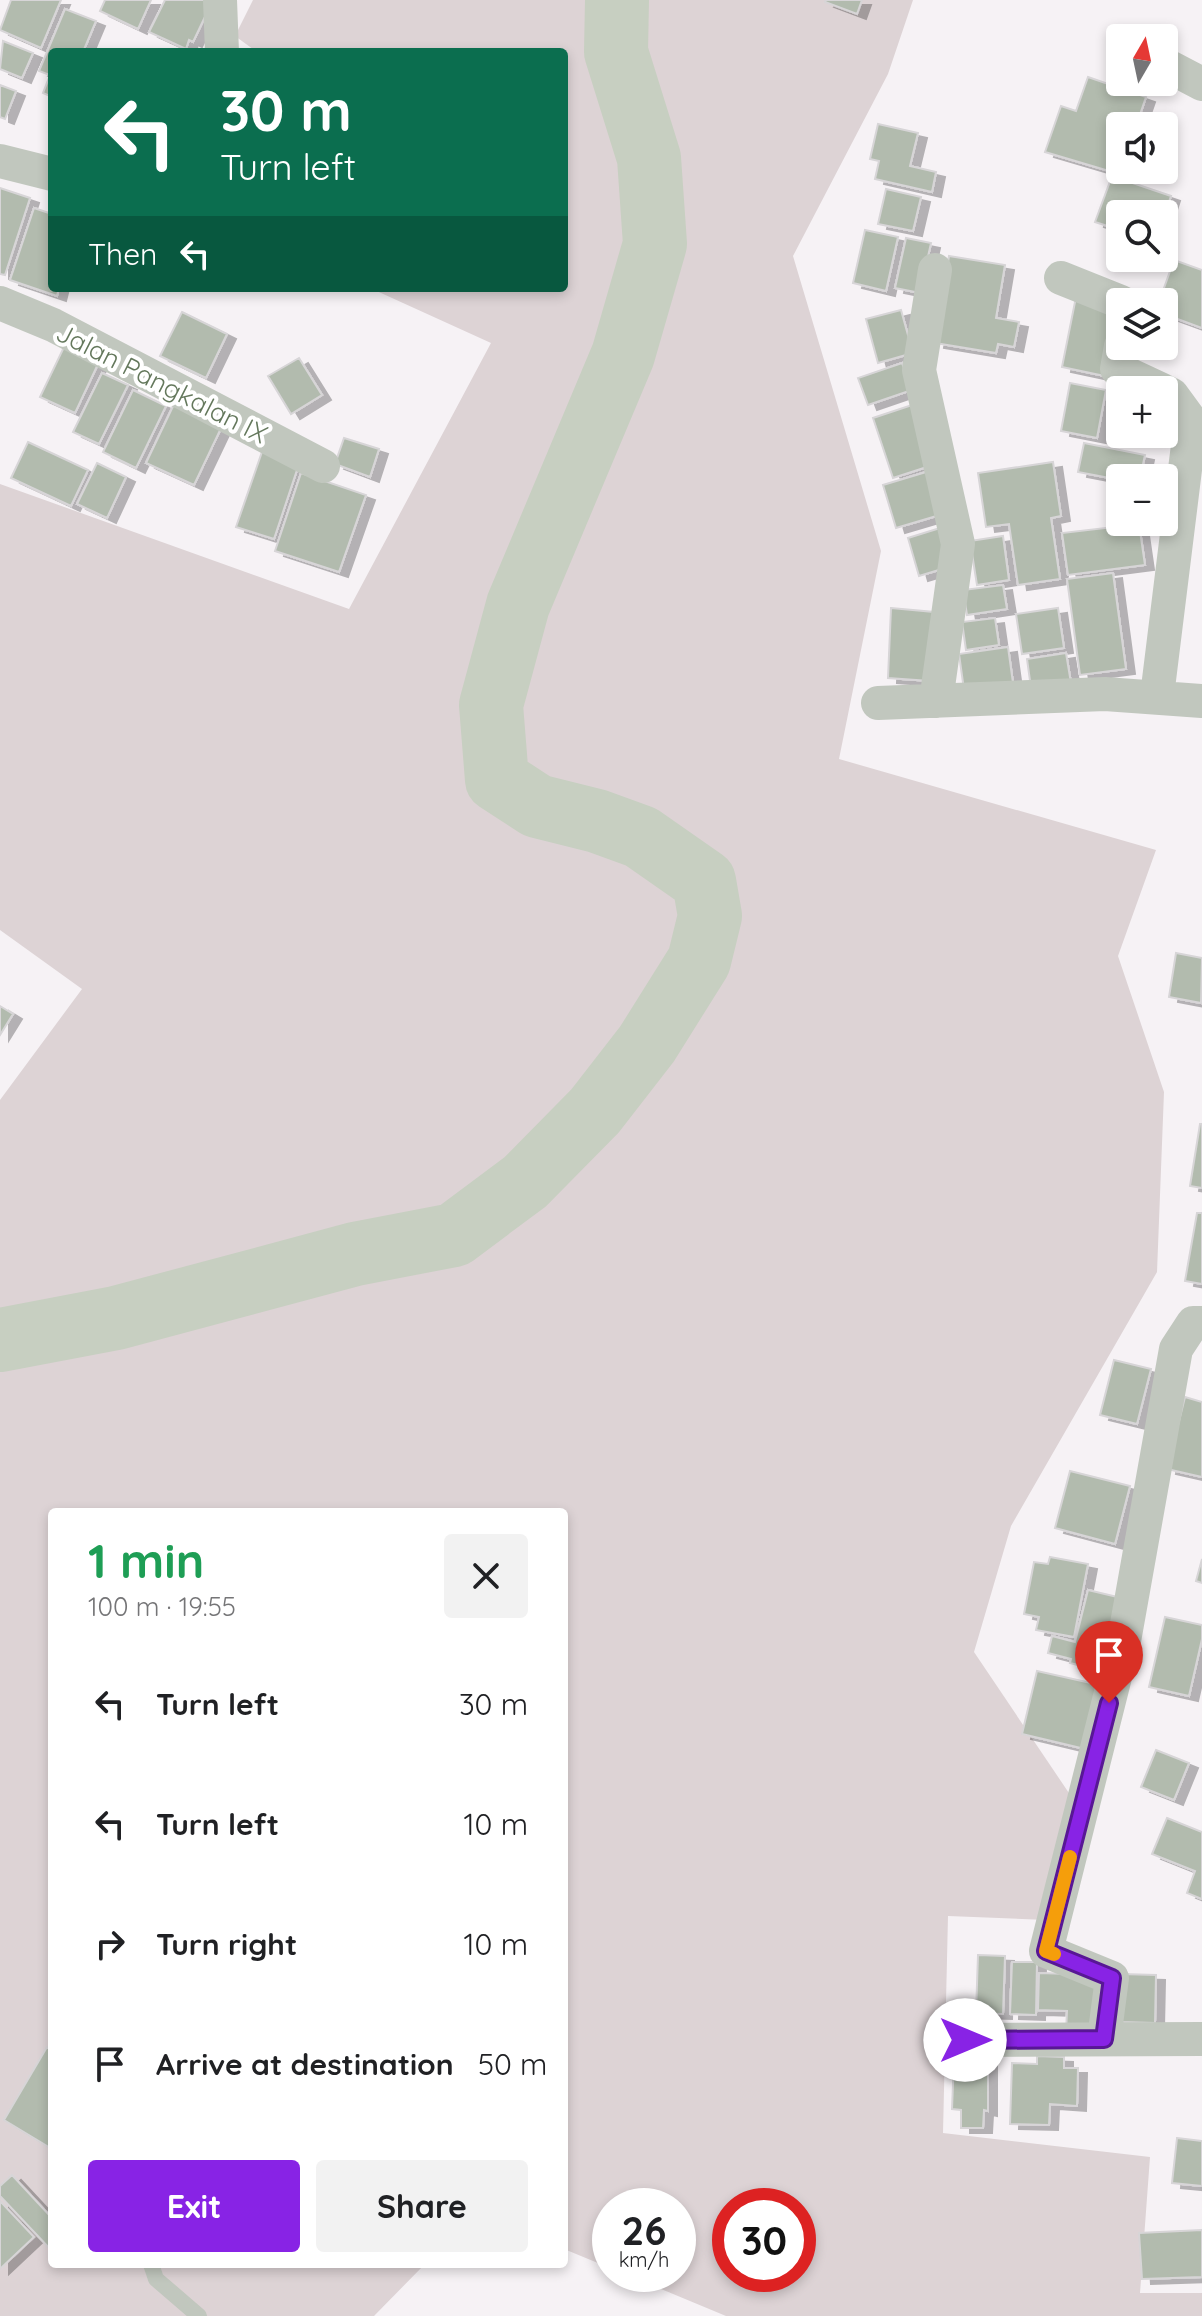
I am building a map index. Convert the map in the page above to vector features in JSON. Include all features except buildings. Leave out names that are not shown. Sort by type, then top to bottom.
[{"type":"street","points":[[220,0],[222,48]]},
{"type":"street","points":[[1178,71],[1202,84]]},
{"type":"street","points":[[0,161],[48,173]]},
{"type":"street","points":[[935,270],[919,370],[958,544],[936,701]]},
{"type":"street","points":[[1061,278],[1106,296]]},
{"type":"street","name":"Jalan Pangkalan IX","points":[[0,303],[53,325],[323,466]]},
{"type":"street","points":[[1119,360],[1117,369],[1132,376]]},
{"type":"street","points":[[1157,696],[1191,421],[1178,403]]},
{"type":"street","points":[[878,703],[1105,694],[1202,701]]},
{"type":"street","points":[[1104,2039],[1112,1978],[1046,1951],[1124,1641],[1176,1349],[1193,1323],[1202,1323]]},
{"type":"street","points":[[965,2040],[1202,2039]]},
{"type":"lane","points":[[152,2268],[156,2279],[199,2316]]},
{"type":"shaded area","points":[[253,0],[913,0],[888,74],[793,256],[881,551],[839,759],[1156,850],[1118,956],[1164,1092],[1157,1272],[1011,1526],[974,1652],[1077,1805],[1047,1920],[948,1916],[943,2133],[1150,2157],[1140,2293],[1202,2293],[1202,2316],[726,2316],[668,2292],[696,2292],[696,2188],[592,2188],[592,2261],[568,2251],[568,1508],[48,1508],[48,2268],[421,2268],[374,2316],[0,2316],[0,1100],[82,989],[0,930],[0,484],[349,609],[491,343],[379,292],[568,292],[568,48],[252,48],[235,36]]},
{"type":"waterway","points":[[0,1340],[116,1318],[355,1254],[454,1235],[525,1182],[595,1111],[647,1044],[699,961],[710,916],[704,881],[641,837],[597,821],[537,806],[497,780],[491,705],[518,605],[623,355],[655,244],[649,158],[616,52],[617,0]]},
{"type":"slow traffic","points":[[1054,1954],[1046,1951],[1070,1857]]},
{"type":"route","points":[[965,2040],[1104,2039],[1112,1978],[1046,1951],[1109,1703]]}]
